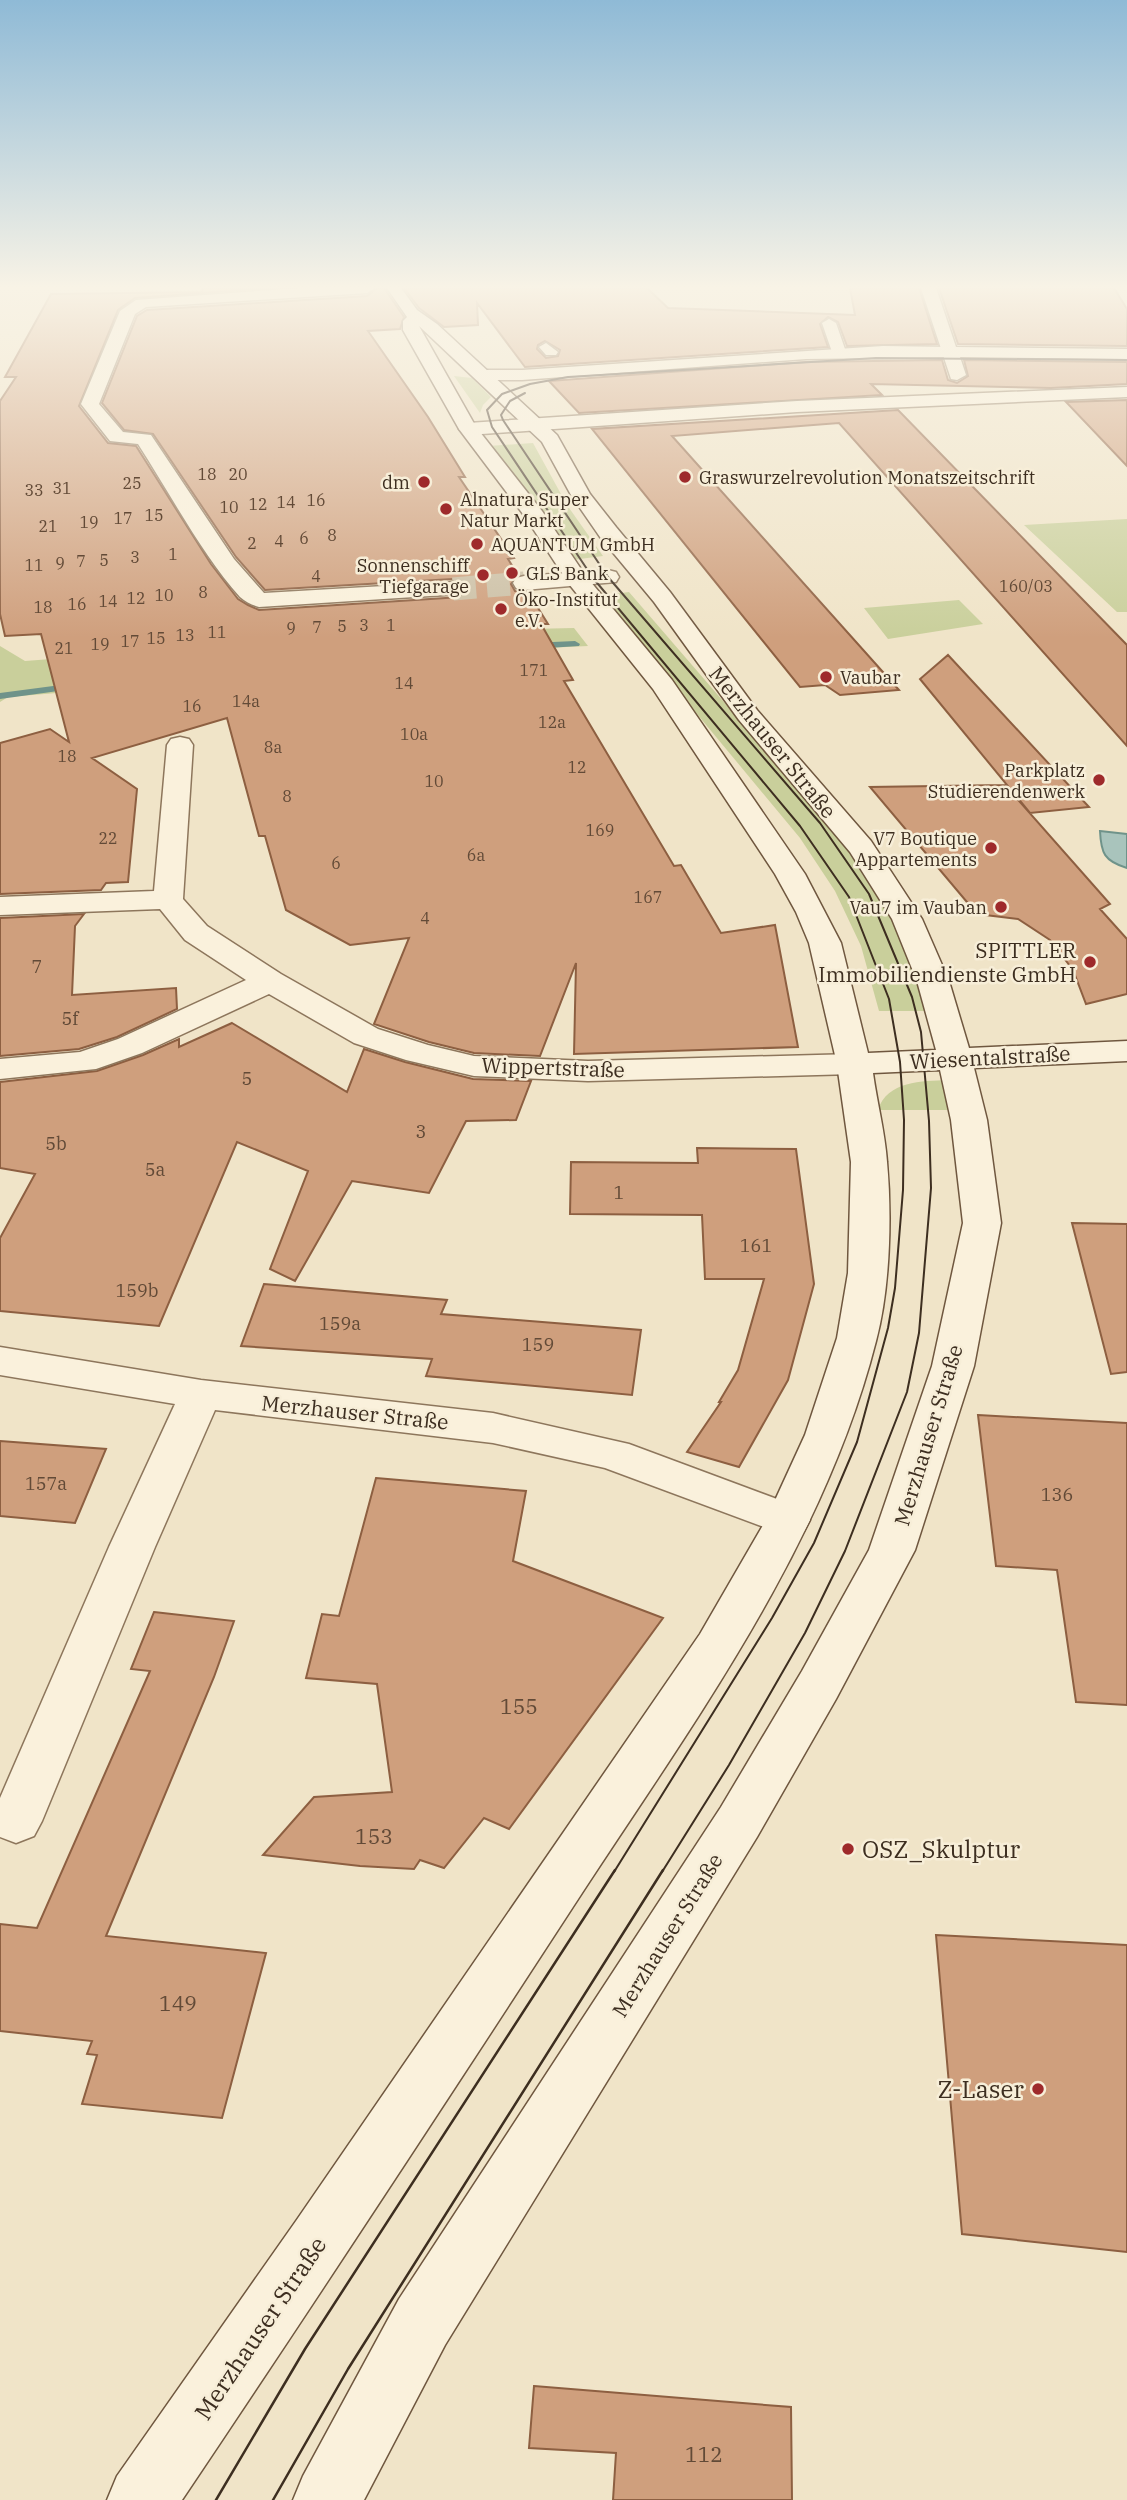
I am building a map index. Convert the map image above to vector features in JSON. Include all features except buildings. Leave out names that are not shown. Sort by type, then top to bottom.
[{"type":"main road","points":[[91,405],[117,437],[144,439],[226,563],[250,594],[260,600],[453,589]]},
{"type":"main road","name":"Merzhauser Straße","points":[[142,2500],[318,2243],[717,1647],[788,1520],[826,1435],[857,1338],[868,1273],[869,1162],[854,1064],[825,943],[790,874],[663,685],[578,579],[535,515],[495,468],[455,405]]},
{"type":"main road","name":"Merzhauser Straße","points":[[327,2500],[422,2322],[739,1822],[819,1685],[892,1550],[953,1366],[982,1223],[968,1120],[940,1060],[933,981],[907,919],[892,892],[860,847],[748,715],[662,597],[582,495],[550,439],[513,405]]},
{"type":"main road","points":[[468,429],[821,405]]},
{"type":"main road","points":[[608,577],[625,552]]},
{"type":"main road","points":[[524,583],[608,577],[662,597]]},
{"type":"main road","points":[[0,906],[168,900],[180,745]]},
{"type":"main road","name":"Wippertstraße","points":[[168,900],[197,933],[270,981],[366,1036],[418,1053],[474,1066],[588,1071],[854,1064]]},
{"type":"main road","points":[[0,1069],[84,1062],[130,1046],[270,981]]},
{"type":"main road","points":[[842,1014],[940,1060]]},
{"type":"main road","name":"Wiesentalstraße","points":[[854,1064],[1127,1051]]},
{"type":"main road","name":"Merzhauser Straße","points":[[0,1361],[201,1394],[493,1428],[614,1455],[788,1520]]},
{"type":"main road","points":[[16,1821],[132,1547],[201,1394]]},
{"type":"green space","points":[[474,405],[483,405],[480,413]]},
{"type":"green space","points":[[533,443],[567,505],[603,556],[572,560],[488,446]]},
{"type":"green space","points":[[1127,519],[1127,612],[1117,612],[1024,525]]},
{"type":"green space","points":[[629,592],[850,848],[897,926],[928,1011],[879,1011],[861,946],[835,891],[800,838],[599,596]]},
{"type":"green space","points":[[959,600],[983,624],[888,639],[864,608]]},
{"type":"green space","points":[[574,628],[588,646],[250,662],[142,686],[8,697],[0,702],[0,646],[25,661],[409,632]]},
{"type":"green space","points":[[948,1080],[951,1110],[878,1110],[889,1093],[897,1088],[917,1082]]},
{"type":"water","points":[[1100,831],[1127,834],[1127,868],[1105,855]]},
{"type":"waterway","points":[[531,646],[575,644]]},
{"type":"waterway","points":[[0,696],[76,686]]},
{"type":"tunnel","points":[[453,589],[524,583]]},
{"type":"tram line","points":[[492,405],[487,410],[492,427],[593,578],[800,826],[849,897],[889,999],[900,1062],[904,1120],[903,1190],[895,1288],[888,1328],[857,1442],[814,1543],[772,1618],[614,1872]]},
{"type":"tram line","points":[[508,405],[501,415],[503,420],[608,577],[820,823],[869,894],[912,997],[921,1032],[929,1121],[931,1188],[919,1333],[907,1392],[845,1551],[805,1633],[729,1765],[662,1872]]},
{"type":"tram line","points":[[216,2500],[305,2349],[615,1870]]},
{"type":"tram line","points":[[273,2500],[348,2369],[663,1870]]},
{"type":"place","name":"Graswurzelrevolution Monatszeitschrift","points":[[685,477]]},
{"type":"place","name":"dm","points":[[424,482]]},
{"type":"place","name":"Alnatura Super Natur Markt","points":[[446,509]]},
{"type":"place","name":"AQUANTUM GmbH","points":[[477,544]]},
{"type":"place","name":"GLS Bank","points":[[512,573]]},
{"type":"place","name":"Sonnenschiff Tiefgarage","points":[[483,575]]},
{"type":"place","name":"Öko-Institut e.V.","points":[[501,609]]},
{"type":"place","name":"Vaubar","points":[[826,677]]},
{"type":"place","name":"Parkplatz Studierendenwerk","points":[[1099,780]]},
{"type":"place","name":"V7 Boutique Appartements","points":[[991,848]]},
{"type":"place","name":"Vau7 im Vauban","points":[[1001,907]]},
{"type":"place","name":"SPITTLER Immobiliendienste GmbH","points":[[1090,962]]},
{"type":"place","name":"OSZ_Skulptur","points":[[848,1849]]},
{"type":"place","name":"Z-Laser","points":[[1038,2089]]}]
